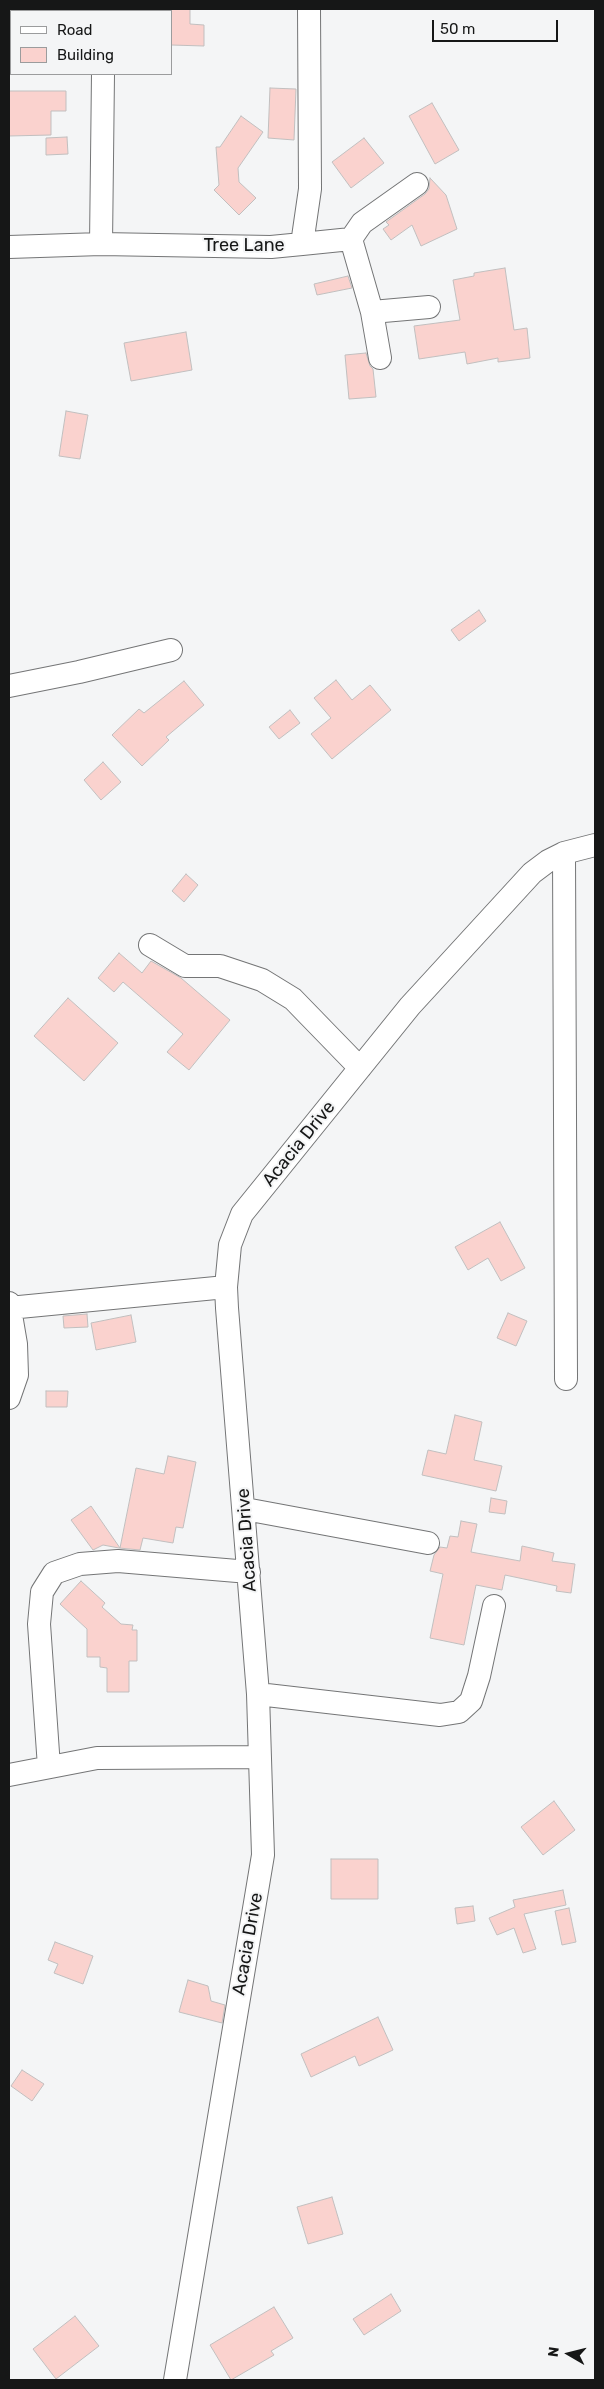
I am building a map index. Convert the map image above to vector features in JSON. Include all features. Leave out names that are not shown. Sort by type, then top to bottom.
[{"type":"street","name":"Tree Lane","points":[[9,247],[101,244],[271,247],[302,244],[310,189],[309,9]]},
{"type":"street","points":[[101,244],[102,75]]},
{"type":"street","points":[[302,244],[351,239],[362,223],[379,208],[417,184]]},
{"type":"street","points":[[351,239],[372,312],[380,358]]},
{"type":"street","points":[[372,312],[429,307]]},
{"type":"street","points":[[9,686],[79,672],[171,650]]},
{"type":"street","name":"Acacia Drive","points":[[175,2380],[263,1855],[258,1694],[226,1287],[230,1246],[242,1214],[410,1006],[532,873],[548,861],[564,853],[595,845]]},
{"type":"street","points":[[564,853],[566,1379]]},
{"type":"street","points":[[150,945],[185,966],[220,966],[262,980],[293,999],[360,1068]]},
{"type":"street","points":[[9,1308],[226,1287]]},
{"type":"street","points":[[9,1303],[16,1344],[17,1375],[9,1398]]},
{"type":"street","points":[[245,1510],[428,1543]]},
{"type":"street","points":[[48,1767],[40,1624],[42,1592],[54,1573],[80,1564],[118,1562],[249,1572]]},
{"type":"street","points":[[258,1694],[440,1715],[460,1712],[471,1701],[479,1676],[494,1606]]},
{"type":"street","points":[[9,1774],[97,1758],[259,1757]]},
{"type":"building","points":[[190,9],[190,24],[204,25],[204,46],[172,45],[171,10]]},
{"type":"building","points":[[270,88],[296,89],[294,140],[268,138]]},
{"type":"building","points":[[9,91],[66,91],[66,111],[51,111],[51,135],[9,136]]},
{"type":"building","points":[[432,103],[459,150],[435,164],[409,116]]},
{"type":"building","points":[[241,116],[263,132],[238,168],[239,182],[256,198],[239,215],[214,190],[219,185],[216,147],[220,147]]},
{"type":"building","points":[[67,137],[68,154],[46,155],[46,138]]},
{"type":"building","points":[[364,138],[384,163],[351,188],[332,162]]},
{"type":"building","points":[[430,178],[446,195],[457,229],[421,246],[412,225],[391,240],[383,229],[389,225],[386,222],[425,194],[429,189]]},
{"type":"building","points":[[505,268],[514,330],[527,328],[530,358],[498,362],[498,358],[467,364],[465,352],[419,359],[414,326],[460,320],[453,280],[474,276],[474,273]]},
{"type":"building","points":[[348,276],[352,288],[317,295],[314,284]]},
{"type":"building","points":[[186,332],[192,370],[131,381],[124,343]]},
{"type":"building","points":[[366,353],[370,366],[373,369],[376,397],[349,399],[345,355]]},
{"type":"building","points":[[66,411],[88,415],[80,459],[59,456]]},
{"type":"building","points":[[479,610],[486,621],[459,641],[451,630]]},
{"type":"building","points":[[336,680],[352,700],[370,685],[391,710],[332,759],[311,734],[331,718],[314,698]]},
{"type":"building","points":[[184,681],[204,705],[166,737],[169,740],[142,766],[112,735],[139,709],[144,713]]},
{"type":"building","points":[[290,710],[300,723],[279,739],[269,727]]},
{"type":"building","points":[[103,762],[121,782],[101,800],[84,780]]},
{"type":"building","points":[[186,874],[198,885],[184,902],[172,891]]},
{"type":"building","points":[[119,953],[142,973],[151,961],[181,978],[230,1020],[189,1070],[167,1052],[183,1034],[123,982],[114,992],[98,978]]},
{"type":"building","points":[[68,998],[118,1043],[84,1081],[34,1036]]},
{"type":"building","points":[[500,1222],[525,1268],[501,1281],[488,1258],[468,1270],[455,1247]]},
{"type":"building","points":[[508,1313],[527,1321],[516,1346],[497,1338]]},
{"type":"building","points":[[87,1314],[88,1327],[64,1328],[63,1316]]},
{"type":"building","points":[[131,1315],[136,1342],[96,1350],[91,1323]]},
{"type":"building","points":[[46,1391],[68,1391],[67,1407],[46,1407]]},
{"type":"building","points":[[455,1415],[482,1422],[474,1460],[502,1466],[496,1491],[422,1475],[428,1450],[446,1454]]},
{"type":"building","points":[[168,1456],[196,1462],[183,1528],[176,1527],[173,1543],[143,1538],[140,1550],[119,1548],[103,1545],[93,1550],[71,1520],[91,1506],[120,1548],[136,1468],[164,1474]]},
{"type":"building","points":[[491,1498],[507,1501],[505,1514],[489,1512]]},
{"type":"building","points":[[461,1521],[477,1524],[471,1552],[520,1561],[522,1546],[554,1553],[552,1561],[575,1564],[571,1593],[556,1591],[557,1586],[505,1575],[502,1590],[476,1585],[464,1645],[430,1638],[443,1574],[430,1571],[434,1555],[440,1547],[447,1548],[450,1536],[458,1537]]},
{"type":"building","points":[[81,1581],[105,1603],[102,1607],[121,1624],[133,1625],[132,1630],[137,1630],[137,1661],[129,1661],[129,1692],[107,1692],[107,1668],[100,1667],[100,1657],[87,1657],[87,1629],[60,1604]]},
{"type":"building","points":[[554,1801],[575,1830],[543,1855],[521,1827]]},
{"type":"building","points":[[331,1859],[378,1859],[378,1899],[331,1899]]},
{"type":"building","points":[[563,1890],[566,1905],[524,1914],[536,1949],[523,1953],[514,1928],[497,1935],[489,1918],[515,1907],[513,1900]]},
{"type":"building","points":[[473,1906],[475,1921],[457,1924],[455,1908]]},
{"type":"building","points":[[569,1908],[576,1942],[562,1945],[555,1911]]},
{"type":"building","points":[[55,1942],[93,1956],[83,1984],[54,1973],[58,1964],[48,1960]]},
{"type":"building","points":[[188,1980],[208,1986],[211,2001],[225,2005],[222,2023],[179,2012]]},
{"type":"building","points":[[378,2017],[393,2050],[359,2066],[355,2056],[311,2077],[301,2054]]},
{"type":"building","points":[[22,2070],[44,2084],[32,2101],[11,2086]]},
{"type":"building","points":[[332,2197],[343,2234],[308,2244],[297,2207]]},
{"type":"building","points":[[391,2294],[401,2311],[364,2335],[353,2319]]},
{"type":"building","points":[[274,2307],[293,2338],[271,2351],[274,2355],[231,2380],[210,2345]]},
{"type":"building","points":[[75,2316],[99,2346],[56,2379],[33,2349]]}]
